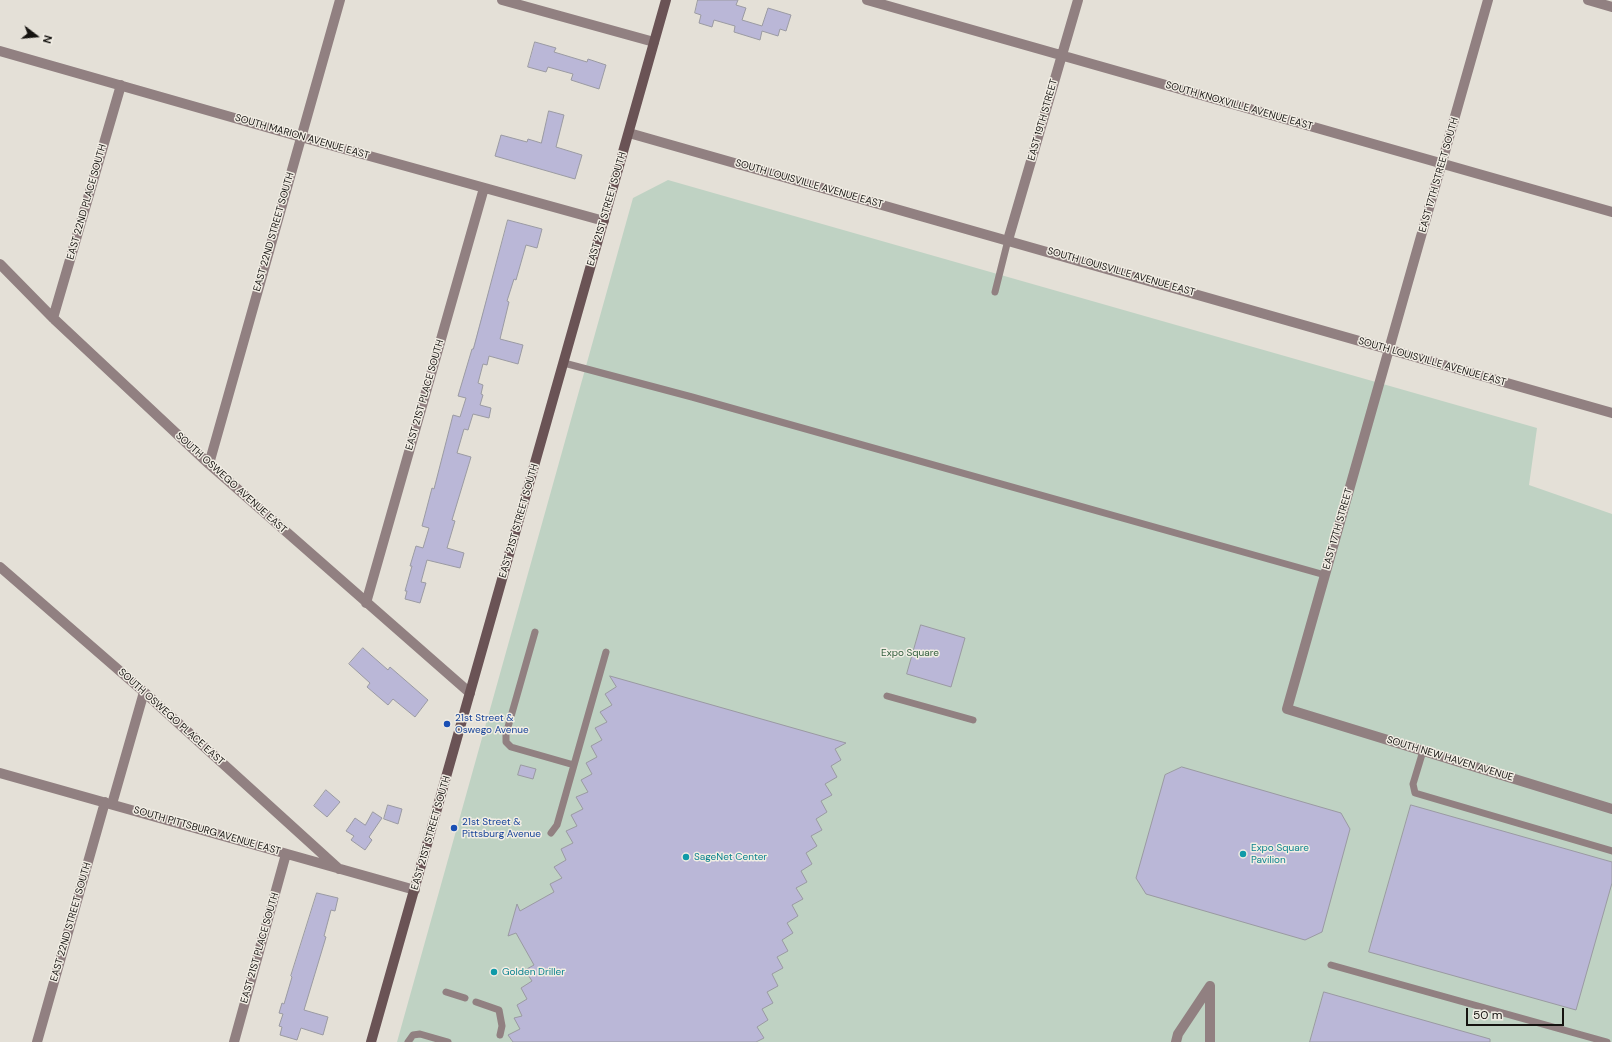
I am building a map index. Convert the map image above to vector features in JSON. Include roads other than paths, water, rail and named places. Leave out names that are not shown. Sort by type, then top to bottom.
[{"type":"main road","name":"EAST 21ST STREET SOUTH","points":[[371,1042],[666,0]]},
{"type":"street","name":"EAST 22ND STREET SOUTH","points":[[209,464],[340,0]]},
{"type":"street","points":[[502,0],[535,4],[654,42]]},
{"type":"street","name":"SOUTH KNOXVILLE AVENUE EAST","points":[[867,0],[1612,212]]},
{"type":"street","name":"EAST 19TH STREET","points":[[1008,240],[1078,0]]},
{"type":"street","name":"EAST 17TH STREET SOUTH","points":[[1390,350],[1488,0]]},
{"type":"street","points":[[1588,0],[1612,7]]},
{"type":"street","name":"SOUTH MARION AVENUE EAST","points":[[0,51],[301,137],[604,221]]},
{"type":"street","name":"EAST 22ND PLACE SOUTH","points":[[53,318],[121,85]]},
{"type":"street","name":"SOUTH LOUISVILLE AVENUE EAST","points":[[629,133],[1612,413]]},
{"type":"street","name":"EAST 21ST PLACE SOUTH","points":[[366,603],[484,188]]},
{"type":"street","name":"SOUTH OSWEGO AVENUE EAST","points":[[0,264],[53,318],[209,464],[470,693]]},
{"type":"street","name":"EAST 17TH STREET","points":[[1287,709],[1390,350]]},
{"type":"street","name":"SOUTH OSWEGO PLACE EAST","points":[[0,567],[144,692],[339,869]]},
{"type":"street","name":"EAST 22ND STREET SOUTH","points":[[37,1042],[108,803],[144,692]]},
{"type":"street","name":"SOUTH NEW HAVEN AVENUE","points":[[1287,709],[1612,809]]},
{"type":"street","name":"SOUTH PITTSBURG AVENUE EAST","points":[[0,772],[415,890]]},
{"type":"street","name":"EAST 21ST PLACE SOUTH","points":[[234,1042],[286,854]]},
{"type":"street","points":[[1176,1042],[1178,1034],[1210,986],[1210,1042]]},
{"type":"lane","points":[[996,292],[1008,240]]},
{"type":"lane","points":[[564,363],[699,399],[1325,575]]},
{"type":"lane","points":[[535,632],[506,734],[506,742],[512,748],[574,766]]},
{"type":"lane","points":[[551,833],[557,825],[606,652]]},
{"type":"lane","points":[[887,696],[973,720]]},
{"type":"lane","points":[[1423,751],[1413,784],[1415,793],[1612,851]]},
{"type":"lane","points":[[1331,965],[1608,1042]]},
{"type":"lane","points":[[446,992],[465,998]]},
{"type":"lane","points":[[476,1002],[499,1010],[502,1018],[500,1034]]},
{"type":"lane","points":[[408,1042],[413,1035],[420,1034],[448,1042]]},
{"type":"place","name":"21st Street & Oswego Avenue","points":[[447,724]]},
{"type":"place","name":"21st Street & Pittsburg Avenue","points":[[454,828]]},
{"type":"place","name":"Expo Square Pavilion","points":[[1243,854]]},
{"type":"place","name":"SageNet Center","points":[[686,857]]},
{"type":"place","name":"Golden Driller","points":[[494,972]]},
{"type":"park label","name":"Expo Square","points":[[910,653]]}]
